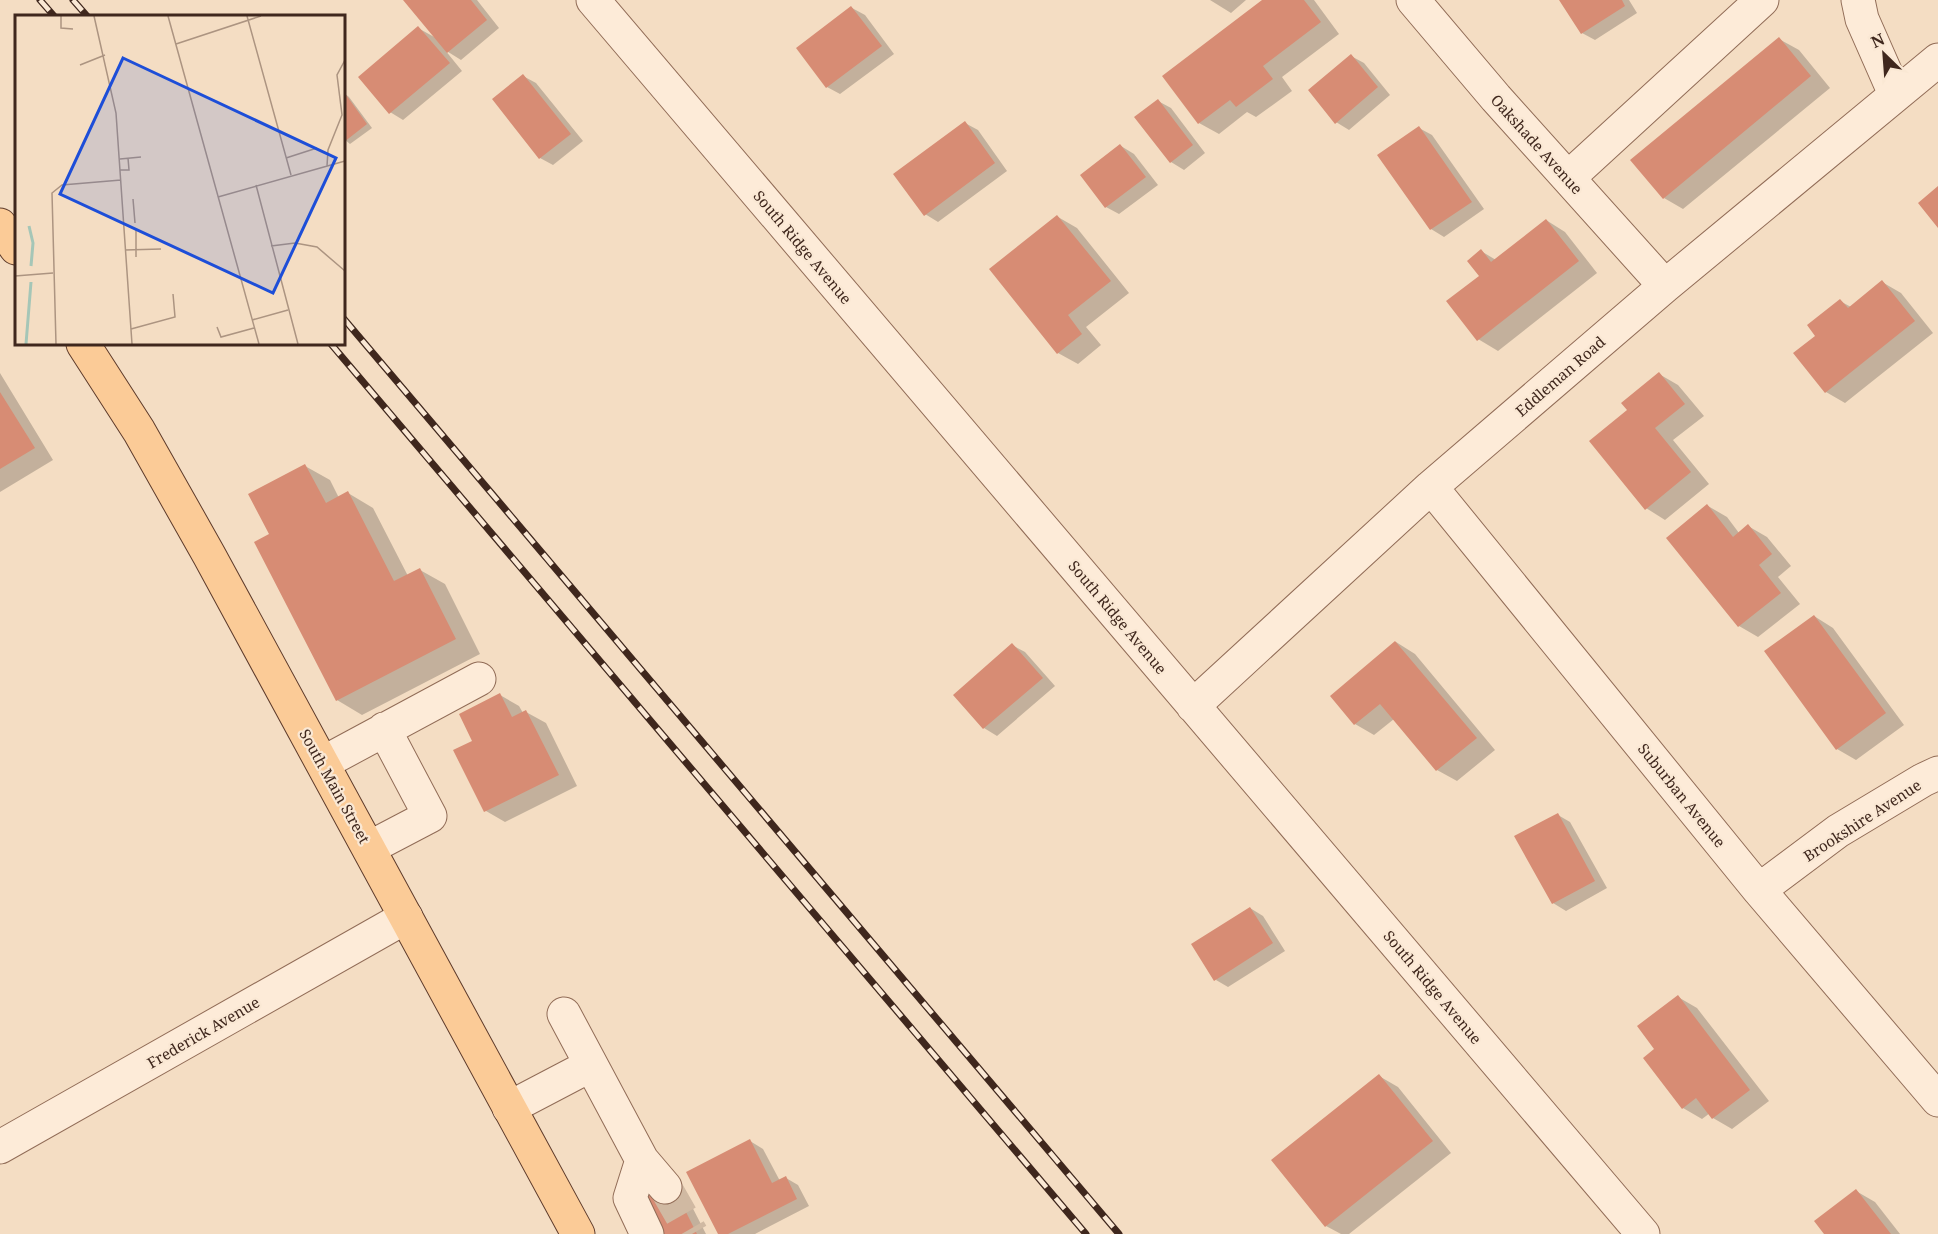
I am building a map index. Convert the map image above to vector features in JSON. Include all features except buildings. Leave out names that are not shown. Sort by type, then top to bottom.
[{"type":"main road","points":[[0,225],[15,247]]},
{"type":"main road","name":"South Main Street","points":[[84,345],[139,431],[578,1234]]},
{"type":"street","name":"South Ridge Avenue","points":[[593,0],[1643,1234]]},
{"type":"street","name":"Oakshade Avenue","points":[[1413,0],[1665,286]]},
{"type":"street","points":[[1568,178],[1762,0]]},
{"type":"street","points":[[1858,0],[1862,19],[1895,94]]},
{"type":"street","name":"Eddleman Road","points":[[1193,706],[1431,486],[1665,286],[1938,60]]},
{"type":"street","name":"Suburban Avenue","points":[[1431,486],[1759,890],[1938,1100]]},
{"type":"street","points":[[322,763],[479,679]]},
{"type":"street","points":[[369,848],[430,816],[384,729]]},
{"type":"street","name":"Brookshire Avenue","points":[[1759,890],[1838,831],[1938,773]]},
{"type":"street","name":"Frederick Avenue","points":[[0,1147],[406,917]]},
{"type":"street","points":[[564,1014],[642,1160],[665,1187]]},
{"type":"street","points":[[509,1108],[591,1065]]},
{"type":"street","points":[[642,1160],[630,1198],[644,1233]]},
{"type":"tunnel","points":[[665,1187],[692,1234]]},
{"type":"railway","points":[[40,0],[53,15]]},
{"type":"railway","points":[[73,0],[86,15]]},
{"type":"railway","points":[[345,320],[1119,1234]]},
{"type":"railway","points":[[332,345],[1086,1234]]}]
